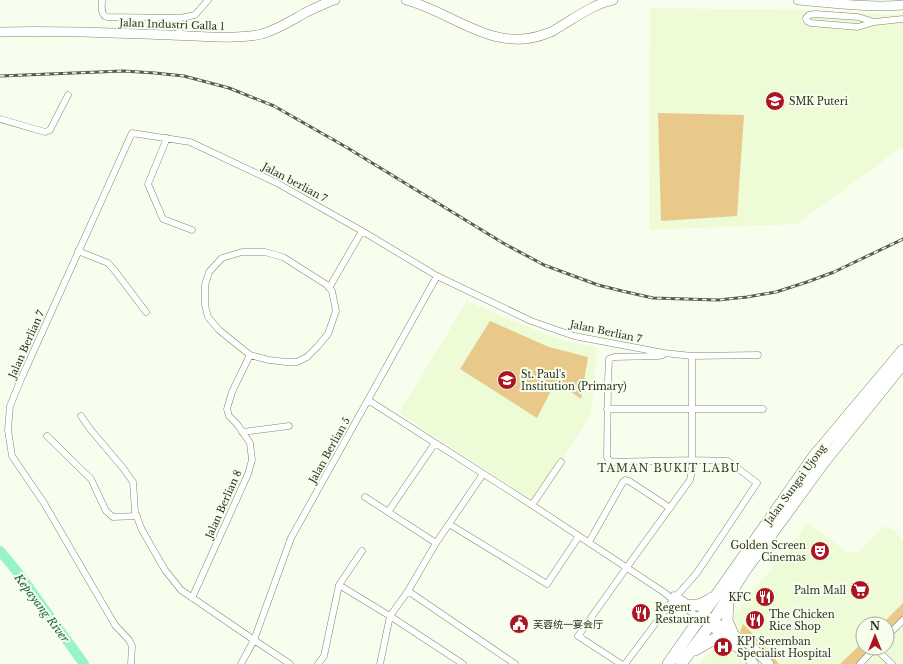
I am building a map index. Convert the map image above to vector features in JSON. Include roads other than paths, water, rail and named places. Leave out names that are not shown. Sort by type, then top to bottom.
[{"type":"highway","name":"Jalan Sungai Ujong","points":[[668,664],[814,456],[903,350]]},
{"type":"highway","name":"Jalan Sungai Ujong","points":[[681,664],[711,623],[744,572],[824,462],[903,364]]},
{"type":"highway","points":[[689,634],[691,618],[690,608],[702,604],[716,595]]},
{"type":"highway","points":[[690,653],[716,638],[728,634],[726,617],[728,597]]},
{"type":"main road","name":"Jalan Industri Galla 1","points":[[0,32],[24,31],[222,37],[244,36],[261,34],[277,29],[305,13],[335,0]]},
{"type":"main road","points":[[406,0],[420,4],[480,33],[500,38],[517,39],[533,38],[549,33],[596,5],[613,0]]},
{"type":"main road","points":[[798,0],[870,3],[887,6],[903,5]]},
{"type":"main road","points":[[701,616],[728,634],[751,646],[769,664]]},
{"type":"main road","points":[[728,634],[754,664]]},
{"type":"street","points":[[102,0],[102,13],[107,17],[180,18],[195,16],[208,0]]},
{"type":"street","points":[[874,22],[858,17],[815,14],[809,15],[806,18],[807,21],[811,23],[858,27],[874,22],[903,19]]},
{"type":"street","points":[[179,35],[180,18]]},
{"type":"street","points":[[0,119],[48,132],[68,95]]},
{"type":"street","name":"Jalan berlian 7","points":[[132,133],[190,142],[277,182],[437,276]]},
{"type":"street","name":"Jalan Berlian 7","points":[[131,664],[132,646],[129,640],[115,625],[44,503],[12,456],[8,430],[10,406],[21,379],[132,133]]},
{"type":"street","points":[[167,138],[148,184],[163,219],[192,230]]},
{"type":"street","points":[[329,288],[362,231]]},
{"type":"street","points":[[78,251],[108,263],[116,271],[146,312]]},
{"type":"street","points":[[242,252],[266,252],[283,257],[327,284],[332,291],[336,311],[333,322],[328,334],[307,357],[297,362],[286,362],[269,360],[250,355],[219,330],[208,317],[205,305],[205,285],[209,272],[222,258],[242,252]]},
{"type":"street","name":"Jalan Berlian 7","points":[[437,276],[531,321],[574,336],[664,353],[692,356],[758,356]]},
{"type":"street","name":"Jalan Berlian 5","points":[[241,664],[254,640],[291,538],[437,276]]},
{"type":"street","points":[[625,664],[675,598],[696,574],[757,483],[728,461],[692,460],[612,462],[607,458],[609,359],[614,357],[658,356],[664,353]]},
{"type":"street","name":"Jalan Berlian 8","points":[[192,598],[248,474],[252,460],[250,443],[237,424],[229,416],[227,409],[232,392],[250,355]]},
{"type":"street","points":[[621,664],[578,636],[690,480],[692,470],[692,356]]},
{"type":"street","points":[[368,400],[701,616]]},
{"type":"street","points":[[607,409],[763,409]]},
{"type":"street","points":[[81,416],[133,482],[135,512],[142,530],[165,570],[181,590],[290,664]]},
{"type":"street","points":[[242,432],[289,426]]},
{"type":"street","points":[[47,436],[91,479],[106,511],[113,517],[137,516]]},
{"type":"street","points":[[388,512],[435,443]]},
{"type":"street","points":[[532,505],[561,462]]},
{"type":"street","points":[[380,664],[390,616],[408,591],[436,543],[483,474]]},
{"type":"street","points":[[589,542],[625,480],[629,481],[670,508]]},
{"type":"street","points":[[365,497],[436,543]]},
{"type":"street","points":[[449,524],[547,584],[579,536]]},
{"type":"street","points":[[318,664],[324,656],[339,585],[362,551]]},
{"type":"street","points":[[339,585],[390,616],[463,664]]},
{"type":"street","points":[[408,591],[515,664]]},
{"type":"street","points":[[895,628],[903,620]]},
{"type":"street","points":[[860,664],[868,656]]},
{"type":"street","points":[[884,656],[892,664]]},
{"type":"waterway","name":"Kepayang River","points":[[0,551],[19,574],[84,664]]},
{"type":"railway","points":[[0,76],[123,71],[184,76],[229,88],[274,106],[346,147],[503,243],[544,265],[598,285],[653,298],[718,300],[776,292],[834,272],[903,239]]},
{"type":"place","name":"SMK Puteri","points":[[775,101]]},
{"type":"place","name":"St. Paul's Institution (Primary)","points":[[507,380]]},
{"type":"place","name":"Golden Screen Cinemas","points":[[820,551]]},
{"type":"place","name":"Palm Mall","points":[[860,590]]},
{"type":"place","name":"KFC","points":[[765,597]]},
{"type":"place","name":"Regent Restaurant","points":[[641,613]]},
{"type":"place","name":"The Chicken Rice Shop","points":[[755,620]]},
{"type":"place","name":"芙蓉统一宴会厅","points":[[519,624]]},
{"type":"place","name":"KPJ Seremban Specialist Hospital","points":[[723,647]]},
{"type":"district","name":"TAMAN BUKIT LABU","points":[[669,468]]}]
